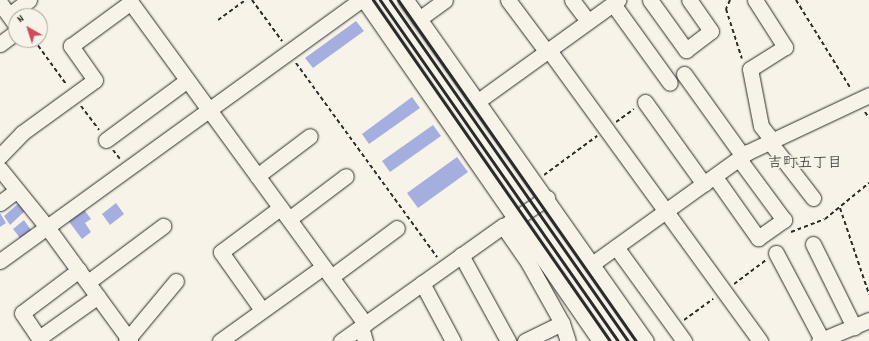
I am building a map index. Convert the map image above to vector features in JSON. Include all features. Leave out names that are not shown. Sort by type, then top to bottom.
[{"type":"street","points":[[17,8],[29,0]]},
{"type":"street","points":[[0,261],[360,0]]},
{"type":"street","points":[[364,0],[600,341]]},
{"type":"street","points":[[406,0],[547,198],[646,341]]},
{"type":"street","points":[[419,19],[445,0]]},
{"type":"street","points":[[508,0],[667,211],[760,341]]},
{"type":"street","points":[[572,0],[587,20]]},
{"type":"street","points":[[650,0],[686,50],[711,31],[689,0]]},
{"type":"street","points":[[755,0],[785,47],[750,69],[761,126],[770,141],[813,198]]},
{"type":"street","points":[[0,156],[32,126],[95,80],[71,46],[133,2],[186,80],[258,176],[327,272],[363,331]]},
{"type":"street","points":[[478,101],[587,20],[615,2],[670,83]]},
{"type":"street","points":[[645,102],[758,238],[784,220],[684,74]]},
{"type":"street","points":[[106,140],[186,80]]},
{"type":"street","points":[[592,264],[741,157],[770,141],[864,97]]},
{"type":"street","points":[[258,176],[310,136]]},
{"type":"street","points":[[0,169],[84,276],[128,340],[176,281]]},
{"type":"street","points":[[262,310],[221,252],[346,176]]},
{"type":"street","points":[[0,203],[17,190]]},
{"type":"street","points":[[341,341],[363,331],[422,283],[503,226],[517,220],[547,198]]},
{"type":"street","points":[[98,296],[39,338],[22,313],[163,226]]},
{"type":"street","points":[[503,226],[528,262],[562,323],[568,341]]},
{"type":"street","points":[[220,341],[262,310],[327,272],[397,228]]},
{"type":"street","points":[[813,244],[854,327]]},
{"type":"street","points":[[616,247],[684,341]]},
{"type":"street","points":[[776,253],[820,340],[869,320]]},
{"type":"street","points":[[461,255],[508,341]]},
{"type":"street","points":[[422,283],[453,341]]},
{"type":"street","points":[[525,341],[562,323]]},
{"type":"path","points":[[218,20],[246,0]]},
{"type":"path","points":[[252,0],[441,262]]},
{"type":"path","points":[[796,0],[864,97],[869,118]]},
{"type":"path","points":[[786,234],[825,219],[869,183]]},
{"type":"path","points":[[840,208],[869,294]]},
{"type":"path","points":[[674,327],[776,253]]},
{"type":"building","points":[[356,21],[364,31],[313,68],[305,58]]},
{"type":"building","points":[[412,97],[420,108],[369,144],[362,134]]},
{"type":"building","points":[[433,125],[441,136],[390,172],[382,161]]},
{"type":"building","points":[[457,157],[468,172],[418,208],[407,193]]},
{"type":"building","points":[[19,203],[25,211],[10,225],[4,216]]},
{"type":"building","points":[[116,203],[124,214],[110,225],[102,214]]},
{"type":"building","points":[[83,208],[91,219],[85,223],[91,232],[82,239],[67,219]]},
{"type":"building","points":[[0,213],[6,223],[0,227]]},
{"type":"building","points":[[24,220],[31,230],[20,238],[13,229]]},
{"type":"railway","points":[[373,0],[610,341]]},
{"type":"railway","points":[[380,0],[618,341]]},
{"type":"railway","points":[[390,0],[628,341]]},
{"type":"railway","points":[[398,0],[636,341]]},
{"type":"district","name":"吉町五丁目","points":[[805,165]]}]
